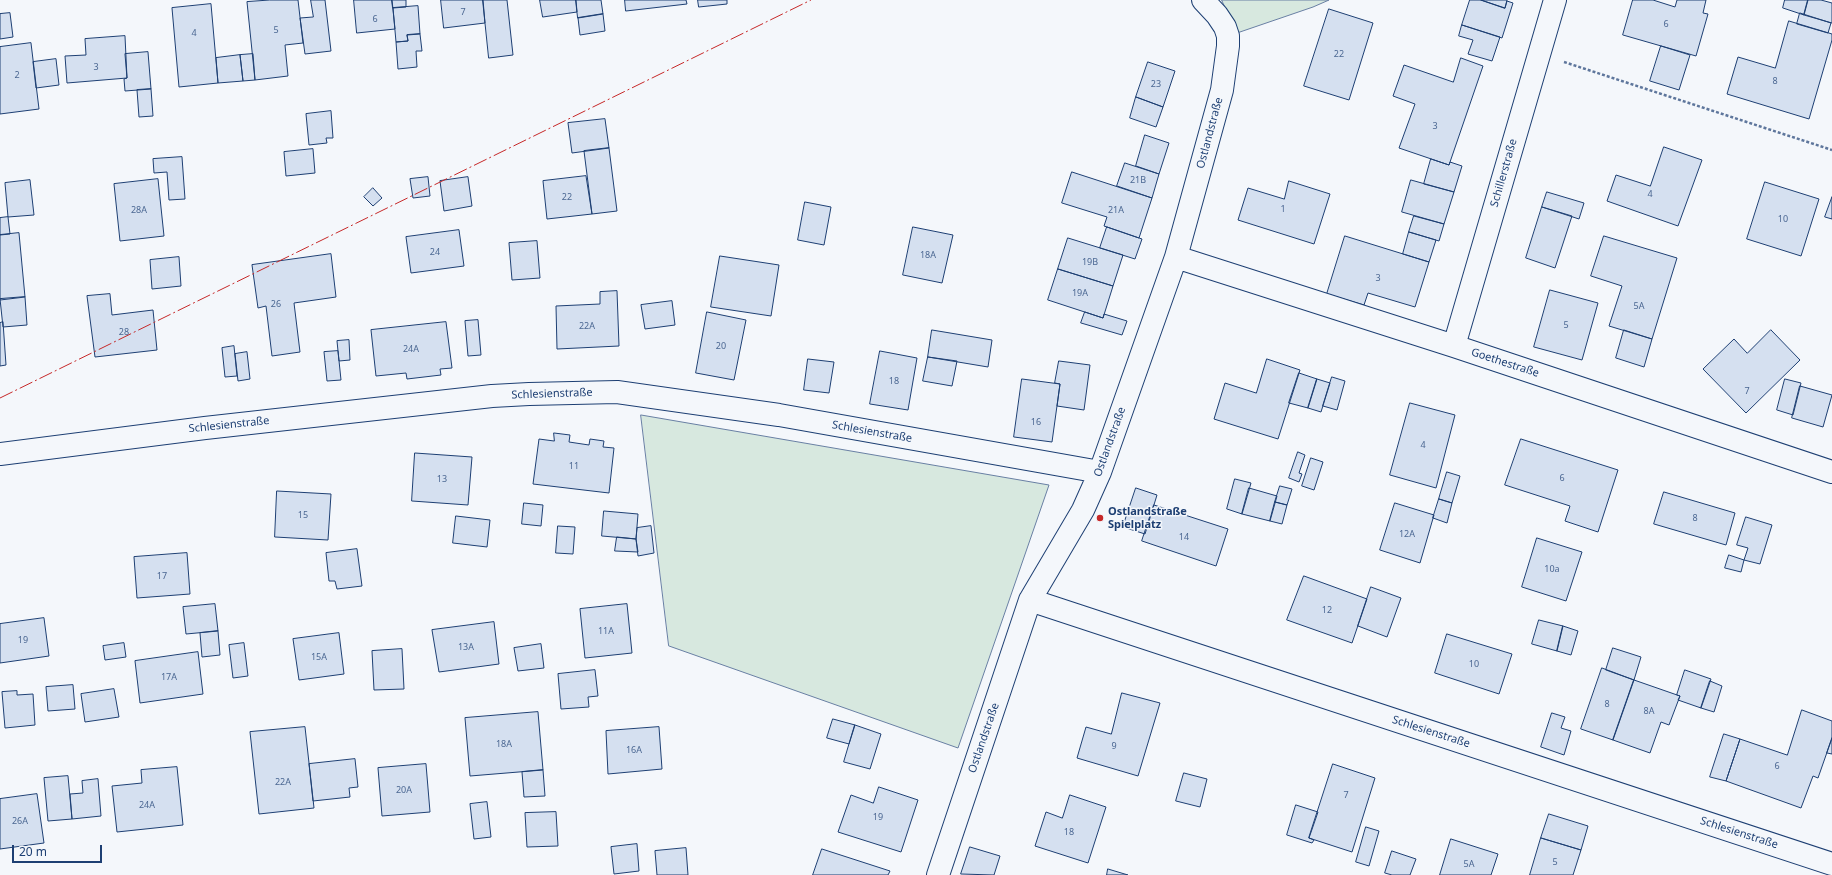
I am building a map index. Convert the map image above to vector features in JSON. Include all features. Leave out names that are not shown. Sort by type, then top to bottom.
[{"type":"street","name":"Ostlandstraße","points":[[938,875],[1030,600],[1083,510],[1100,472],[1176,257],[1222,90],[1228,46],[1228,36],[1225,27],[1217,15],[1203,0]]},
{"type":"street","name":"Schillerstraße","points":[[1454,346],[1555,0]]},
{"type":"street","name":"Goethestraße","points":[[1176,257],[1454,346],[1832,472]]},
{"type":"street","name":"Schlesienstraße","points":[[0,454],[205,428],[492,396],[618,392],[779,415],[1100,472]]},
{"type":"street","name":"Schlesienstraße","points":[[1030,600],[1832,864]]},
{"type":"path","points":[[1538,56],[1565,62],[1832,150]]},
{"type":"shaded area","points":[[1222,0],[1329,0],[1237,33]]},
{"type":"shaded area","points":[[641,415],[1049,485],[958,748],[669,646]]},
{"type":"building","points":[[298,0],[303,43],[285,45],[288,76],[255,80],[247,2]]},
{"type":"building","points":[[311,0],[325,0],[331,51],[305,54],[300,18],[313,17]]},
{"type":"building","points":[[354,0],[392,0],[395,29],[357,33]]},
{"type":"building","points":[[392,0],[406,0],[406,7],[393,8]]},
{"type":"building","points":[[441,0],[483,0],[485,23],[444,28]]},
{"type":"building","points":[[483,0],[507,0],[513,55],[489,58]]},
{"type":"building","points":[[540,0],[576,0],[577,12],[543,17]]},
{"type":"building","points":[[576,0],[601,0],[603,14],[578,18]]},
{"type":"building","points":[[625,0],[686,0],[687,4],[626,11]]},
{"type":"building","points":[[698,0],[727,0],[727,4],[699,7]]},
{"type":"building","points":[[1470,0],[1481,0],[1505,8],[1507,1],[1513,3],[1502,38],[1462,25]]},
{"type":"building","points":[[1481,0],[1507,0],[1505,8]]},
{"type":"building","points":[[1633,0],[1653,0],[1675,7],[1677,0],[1706,0],[1703,13],[1708,14],[1696,56],[1623,35]]},
{"type":"building","points":[[1785,0],[1808,0],[1804,15],[1783,8]]},
{"type":"building","points":[[1808,0],[1821,0],[1832,3],[1832,23],[1804,15]]},
{"type":"building","points":[[211,4],[218,83],[179,87],[172,8]]},
{"type":"building","points":[[418,6],[420,34],[407,35],[408,41],[396,42],[393,8]]},
{"type":"building","points":[[1329,9],[1373,23],[1349,100],[1304,86]]},
{"type":"building","points":[[10,13],[13,37],[0,39],[0,14]]},
{"type":"building","points":[[1800,13],[1831,23],[1828,33],[1797,24]]},
{"type":"building","points":[[603,14],[605,31],[580,35],[578,18]]},
{"type":"building","points":[[1789,21],[1832,34],[1832,40],[1809,119],[1727,94],[1738,57],[1775,68]]},
{"type":"building","points":[[1462,25],[1500,37],[1492,61],[1468,54],[1473,40],[1459,36]]},
{"type":"building","points":[[420,34],[422,51],[416,51],[417,67],[398,69],[396,42],[408,41],[407,35]]},
{"type":"building","points":[[125,36],[127,78],[67,83],[65,56],[86,55],[85,39]]},
{"type":"building","points":[[31,43],[39,109],[0,114],[0,47]]},
{"type":"building","points":[[1661,46],[1690,55],[1679,90],[1650,81]]},
{"type":"building","points":[[148,52],[151,89],[125,91],[124,79],[127,78],[125,54]]},
{"type":"building","points":[[253,54],[255,80],[243,81],[240,55]]},
{"type":"building","points":[[240,55],[243,81],[218,83],[216,58]]},
{"type":"building","points":[[1461,58],[1483,66],[1449,165],[1399,148],[1415,104],[1393,96],[1404,65],[1453,82]]},
{"type":"building","points":[[56,59],[59,85],[36,88],[33,62]]},
{"type":"building","points":[[1148,62],[1175,71],[1163,107],[1136,97]]},
{"type":"building","points":[[151,89],[153,116],[139,117],[137,90]]},
{"type":"building","points":[[1136,97],[1163,107],[1156,127],[1130,118]]},
{"type":"building","points":[[331,111],[333,138],[326,138],[327,143],[309,145],[306,114]]},
{"type":"building","points":[[605,119],[609,148],[572,153],[568,123]]},
{"type":"building","points":[[1145,135],[1169,143],[1159,174],[1136,166]]},
{"type":"building","points":[[1664,147],[1702,160],[1678,226],[1607,201],[1616,175],[1650,186]]},
{"type":"building","points":[[609,148],[617,211],[592,214],[584,151]]},
{"type":"building","points":[[313,149],[315,173],[286,176],[284,152]]},
{"type":"building","points":[[182,157],[185,199],[169,200],[167,172],[154,173],[153,159]]},
{"type":"building","points":[[1431,159],[1449,165],[1450,162],[1462,166],[1454,192],[1424,184]]},
{"type":"building","points":[[1125,163],[1159,174],[1152,198],[1117,186]]},
{"type":"building","points":[[1072,172],[1152,198],[1139,238],[1104,226],[1107,217],[1062,203]]},
{"type":"building","points":[[586,176],[592,214],[547,219],[543,181]]},
{"type":"building","points":[[428,177],[430,196],[413,198],[410,179]]},
{"type":"building","points":[[468,177],[472,206],[444,211],[440,181]]},
{"type":"building","points":[[158,179],[164,236],[120,241],[114,184]]},
{"type":"building","points":[[30,180],[34,215],[8,217],[5,183]]},
{"type":"building","points":[[1411,180],[1454,192],[1444,224],[1402,212]]},
{"type":"building","points":[[1289,181],[1330,194],[1314,244],[1238,220],[1248,188],[1284,199]]},
{"type":"building","points":[[1765,182],[1819,199],[1801,256],[1747,239]]},
{"type":"building","points":[[373,188],[382,198],[373,206],[364,197]]},
{"type":"building","points":[[1547,192],[1584,203],[1579,219],[1542,207]]},
{"type":"building","points":[[1832,197],[1832,219],[1825,217]]},
{"type":"building","points":[[805,202],[831,207],[824,245],[798,240]]},
{"type":"building","points":[[1542,207],[1572,216],[1555,268],[1526,258]]},
{"type":"building","points":[[1414,216],[1444,224],[1439,241],[1409,232]]},
{"type":"building","points":[[8,217],[10,234],[0,235],[0,218]]},
{"type":"building","points":[[913,227],[953,235],[942,283],[903,275]]},
{"type":"building","points":[[1107,227],[1142,239],[1135,259],[1100,248]]},
{"type":"building","points":[[459,230],[464,266],[411,273],[406,237]]},
{"type":"building","points":[[1409,232],[1436,240],[1429,262],[1403,254]]},
{"type":"building","points":[[19,233],[25,297],[0,300],[0,235]]},
{"type":"building","points":[[1345,236],[1429,262],[1415,307],[1368,293],[1364,305],[1327,294]]},
{"type":"building","points":[[1604,236],[1677,258],[1652,339],[1609,326],[1622,286],[1591,276]]},
{"type":"building","points":[[1068,238],[1123,255],[1113,286],[1058,269]]},
{"type":"building","points":[[537,241],[540,278],[512,280],[509,243]]},
{"type":"building","points":[[331,254],[336,297],[294,303],[300,352],[272,356],[266,306],[258,308],[252,265]]},
{"type":"building","points":[[720,256],[779,265],[771,316],[711,307]]},
{"type":"building","points":[[179,257],[181,286],[152,289],[150,260]]},
{"type":"building","points":[[1058,269],[1113,286],[1103,318],[1048,300]]},
{"type":"building","points":[[1550,290],[1598,303],[1582,360],[1534,347]]},
{"type":"building","points":[[617,291],[619,346],[557,349],[556,306],[600,304],[600,292]]},
{"type":"building","points":[[110,294],[112,315],[153,310],[157,350],[95,357],[87,296]]},
{"type":"building","points":[[25,297],[27,325],[3,327],[0,299]]},
{"type":"building","points":[[672,301],[675,325],[645,329],[641,305]]},
{"type":"building","points":[[707,312],[746,320],[734,380],[696,373]]},
{"type":"building","points":[[1085,312],[1103,318],[1104,314],[1127,321],[1122,335],[1081,323]]},
{"type":"building","points":[[478,320],[481,355],[468,356],[465,321]]},
{"type":"building","points":[[3,322],[6,365],[0,366],[0,323]]},
{"type":"building","points":[[446,322],[452,368],[440,369],[441,375],[407,379],[406,373],[376,376],[371,330]]},
{"type":"building","points":[[932,330],[992,340],[988,367],[928,357]]},
{"type":"building","points":[[1624,330],[1652,339],[1644,367],[1616,358]]},
{"type":"building","points":[[1771,330],[1800,360],[1746,413],[1703,369],[1734,339],[1747,353]]},
{"type":"building","points":[[349,340],[350,360],[339,361],[337,341]]},
{"type":"building","points":[[234,346],[237,376],[225,377],[222,348]]},
{"type":"building","points":[[338,351],[341,380],[327,381],[324,352]]},
{"type":"building","points":[[880,351],[917,358],[908,410],[870,404]]},
{"type":"building","points":[[247,352],[250,379],[238,381],[235,354]]},
{"type":"building","points":[[928,357],[957,361],[952,386],[923,381]]},
{"type":"building","points":[[808,359],[834,362],[829,393],[804,390]]},
{"type":"building","points":[[1267,359],[1300,370],[1278,439],[1214,419],[1225,383],[1256,393]]},
{"type":"building","points":[[1059,361],[1090,365],[1084,410],[1057,406],[1060,384],[1055,383]]},
{"type":"building","points":[[1299,373],[1317,379],[1308,408],[1289,403]]},
{"type":"building","points":[[1332,377],[1345,381],[1337,410],[1323,406]]},
{"type":"building","points":[[1022,379],[1060,384],[1052,442],[1014,437]]},
{"type":"building","points":[[1317,379],[1330,383],[1321,412],[1308,408]]},
{"type":"building","points":[[1785,379],[1801,383],[1793,415],[1777,410]]},
{"type":"building","points":[[1800,386],[1832,395],[1823,427],[1792,418]]},
{"type":"building","points":[[1410,403],[1455,415],[1436,488],[1390,475]]},
{"type":"building","points":[[554,433],[570,435],[569,442],[589,445],[590,439],[604,441],[603,447],[614,448],[609,493],[533,484],[539,439],[554,441]]},
{"type":"building","points":[[1521,439],[1618,470],[1598,532],[1565,521],[1570,506],[1505,485]]},
{"type":"building","points":[[1298,452],[1305,455],[1299,473],[1302,474],[1299,482],[1289,478]]},
{"type":"building","points":[[415,453],[472,457],[468,505],[412,501]]},
{"type":"building","points":[[1311,458],[1323,462],[1314,490],[1302,486]]},
{"type":"building","points":[[1447,472],[1460,476],[1452,503],[1439,499]]},
{"type":"building","points":[[1235,479],[1251,483],[1242,514],[1227,509]]},
{"type":"building","points":[[1280,486],[1292,489],[1287,505],[1275,502]]},
{"type":"building","points":[[1136,488],[1157,495],[1145,534],[1123,527]]},
{"type":"building","points":[[1249,488],[1277,496],[1270,521],[1242,514]]},
{"type":"building","points":[[277,491],[331,494],[328,540],[275,537]]},
{"type":"building","points":[[1664,492],[1735,513],[1726,545],[1654,524]]},
{"type":"building","points":[[1439,499],[1452,503],[1447,523],[1433,518]]},
{"type":"building","points":[[1275,502],[1287,505],[1282,524],[1270,521]]},
{"type":"building","points":[[524,503],[543,505],[541,526],[522,524]]},
{"type":"building","points":[[1395,503],[1434,515],[1420,563],[1380,550]]},
{"type":"building","points":[[1154,505],[1228,529],[1216,566],[1142,541]]},
{"type":"building","points":[[604,511],[638,514],[636,539],[602,536]]},
{"type":"building","points":[[456,516],[490,520],[487,547],[453,543]]},
{"type":"building","points":[[1746,517],[1772,525],[1760,564],[1744,560],[1748,548],[1737,545]]},
{"type":"building","points":[[558,526],[575,527],[573,554],[556,553]]},
{"type":"building","points":[[651,526],[654,553],[638,556],[636,539],[637,528]]},
{"type":"building","points":[[617,537],[636,539],[638,552],[615,551]]},
{"type":"building","points":[[1537,538],[1582,552],[1566,601],[1522,587]]},
{"type":"building","points":[[357,549],[362,586],[337,589],[335,581],[329,581],[326,553]]},
{"type":"building","points":[[187,553],[190,594],[137,598],[134,557]]},
{"type":"building","points":[[1729,555],[1744,560],[1741,572],[1725,568]]},
{"type":"building","points":[[1304,576],[1367,599],[1352,643],[1287,620]]},
{"type":"building","points":[[1371,587],[1401,598],[1387,637],[1358,626]]},
{"type":"building","points":[[215,604],[218,631],[186,634],[183,607]]},
{"type":"building","points":[[627,604],[632,653],[585,658],[580,609]]},
{"type":"building","points":[[44,618],[49,656],[0,663],[0,624]]},
{"type":"building","points":[[1539,620],[1563,626],[1557,651],[1532,644]]},
{"type":"building","points":[[494,622],[499,664],[439,672],[432,630]]},
{"type":"building","points":[[1563,626],[1578,631],[1571,655],[1557,651]]},
{"type":"building","points":[[218,631],[220,655],[202,657],[200,633]]},
{"type":"building","points":[[339,633],[344,674],[299,680],[293,639]]},
{"type":"building","points":[[1447,634],[1512,654],[1499,694],[1435,673]]},
{"type":"building","points":[[124,643],[126,657],[105,660],[103,646]]},
{"type":"building","points":[[244,643],[248,676],[233,678],[229,645]]},
{"type":"building","points":[[541,644],[544,668],[518,671],[514,648]]},
{"type":"building","points":[[1613,648],[1641,657],[1634,680],[1606,670]]},
{"type":"building","points":[[402,649],[404,689],[374,690],[372,651]]},
{"type":"building","points":[[198,652],[203,694],[140,703],[135,661]]},
{"type":"building","points":[[1602,668],[1634,680],[1613,740],[1581,729]]},
{"type":"building","points":[[595,670],[598,696],[588,697],[589,707],[561,709],[558,674]]},
{"type":"building","points":[[1685,670],[1711,679],[1701,708],[1678,700],[1680,696],[1677,695]]},
{"type":"building","points":[[1634,680],[1680,696],[1669,725],[1661,722],[1650,753],[1613,740]]},
{"type":"building","points":[[1710,681],[1722,686],[1714,712],[1701,708]]},
{"type":"building","points":[[73,685],[75,709],[48,711],[46,687]]},
{"type":"building","points":[[114,689],[119,717],[85,722],[81,694]]},
{"type":"building","points":[[17,691],[17,695],[33,694],[35,725],[5,728],[2,692]]},
{"type":"building","points":[[1122,693],[1160,703],[1138,776],[1077,758],[1086,727],[1111,734]]},
{"type":"building","points":[[1802,710],[1832,721],[1832,738],[1818,778],[1813,776],[1801,808],[1726,781],[1740,739],[1787,755]]},
{"type":"building","points":[[538,712],[543,770],[470,776],[465,718]]},
{"type":"building","points":[[1552,713],[1565,717],[1561,728],[1571,731],[1564,755],[1541,747]]},
{"type":"building","points":[[833,719],[855,725],[849,744],[827,738]]},
{"type":"building","points":[[855,725],[881,734],[870,769],[844,762]]},
{"type":"building","points":[[305,727],[314,808],[259,814],[250,732]]},
{"type":"building","points":[[659,727],[662,769],[608,774],[606,731]]},
{"type":"building","points":[[1724,734],[1740,739],[1726,781],[1710,777]]},
{"type":"building","points":[[1832,738],[1832,754],[1827,753]]},
{"type":"building","points":[[355,759],[358,787],[349,788],[350,797],[313,801],[309,764]]},
{"type":"building","points":[[426,764],[430,812],[382,816],[378,768]]},
{"type":"building","points":[[1333,764],[1375,778],[1352,852],[1309,838]]},
{"type":"building","points":[[177,767],[183,825],[117,832],[112,786],[142,783],[141,770]]},
{"type":"building","points":[[543,770],[545,796],[524,797],[522,772]]},
{"type":"building","points":[[1184,773],[1207,779],[1200,807],[1176,801]]},
{"type":"building","points":[[68,776],[72,819],[48,821],[44,778]]},
{"type":"building","points":[[98,779],[101,816],[72,819],[70,794],[83,793],[82,781]]},
{"type":"building","points":[[879,787],[918,800],[901,852],[838,832],[851,795],[873,803]]},
{"type":"building","points":[[37,794],[44,843],[0,849],[0,799]]},
{"type":"building","points":[[1070,795],[1106,807],[1088,863],[1035,846],[1046,812],[1062,818]]},
{"type":"building","points":[[487,802],[491,837],[474,839],[470,804]]},
{"type":"building","points":[[1296,805],[1318,812],[1309,838],[1314,840],[1312,843],[1287,835]]},
{"type":"building","points":[[556,812],[558,846],[527,847],[525,813]]},
{"type":"building","points":[[1549,814],[1588,826],[1581,850],[1541,838]]},
{"type":"building","points":[[1366,827],[1379,831],[1369,866],[1356,862]]},
{"type":"building","points":[[1541,838],[1581,850],[1573,875],[1530,875]]},
{"type":"building","points":[[1451,839],[1498,854],[1491,875],[1440,875]]},
{"type":"building","points":[[637,844],[639,871],[614,874],[611,847]]},
{"type":"building","points":[[970,847],[1000,856],[994,875],[961,874]]},
{"type":"building","points":[[686,848],[688,875],[657,875],[655,851]]},
{"type":"building","points":[[822,849],[890,871],[888,875],[813,875]]},
{"type":"building","points":[[1392,851],[1416,859],[1410,875],[1392,875],[1385,873]]},
{"type":"building","points":[[1108,869],[1128,875],[1107,875]]},
{"type":"power","points":[[0,398],[811,0]]},
{"type":"place","name":"Ostlandstraße Spielplatz","points":[[1100,518]]}]
